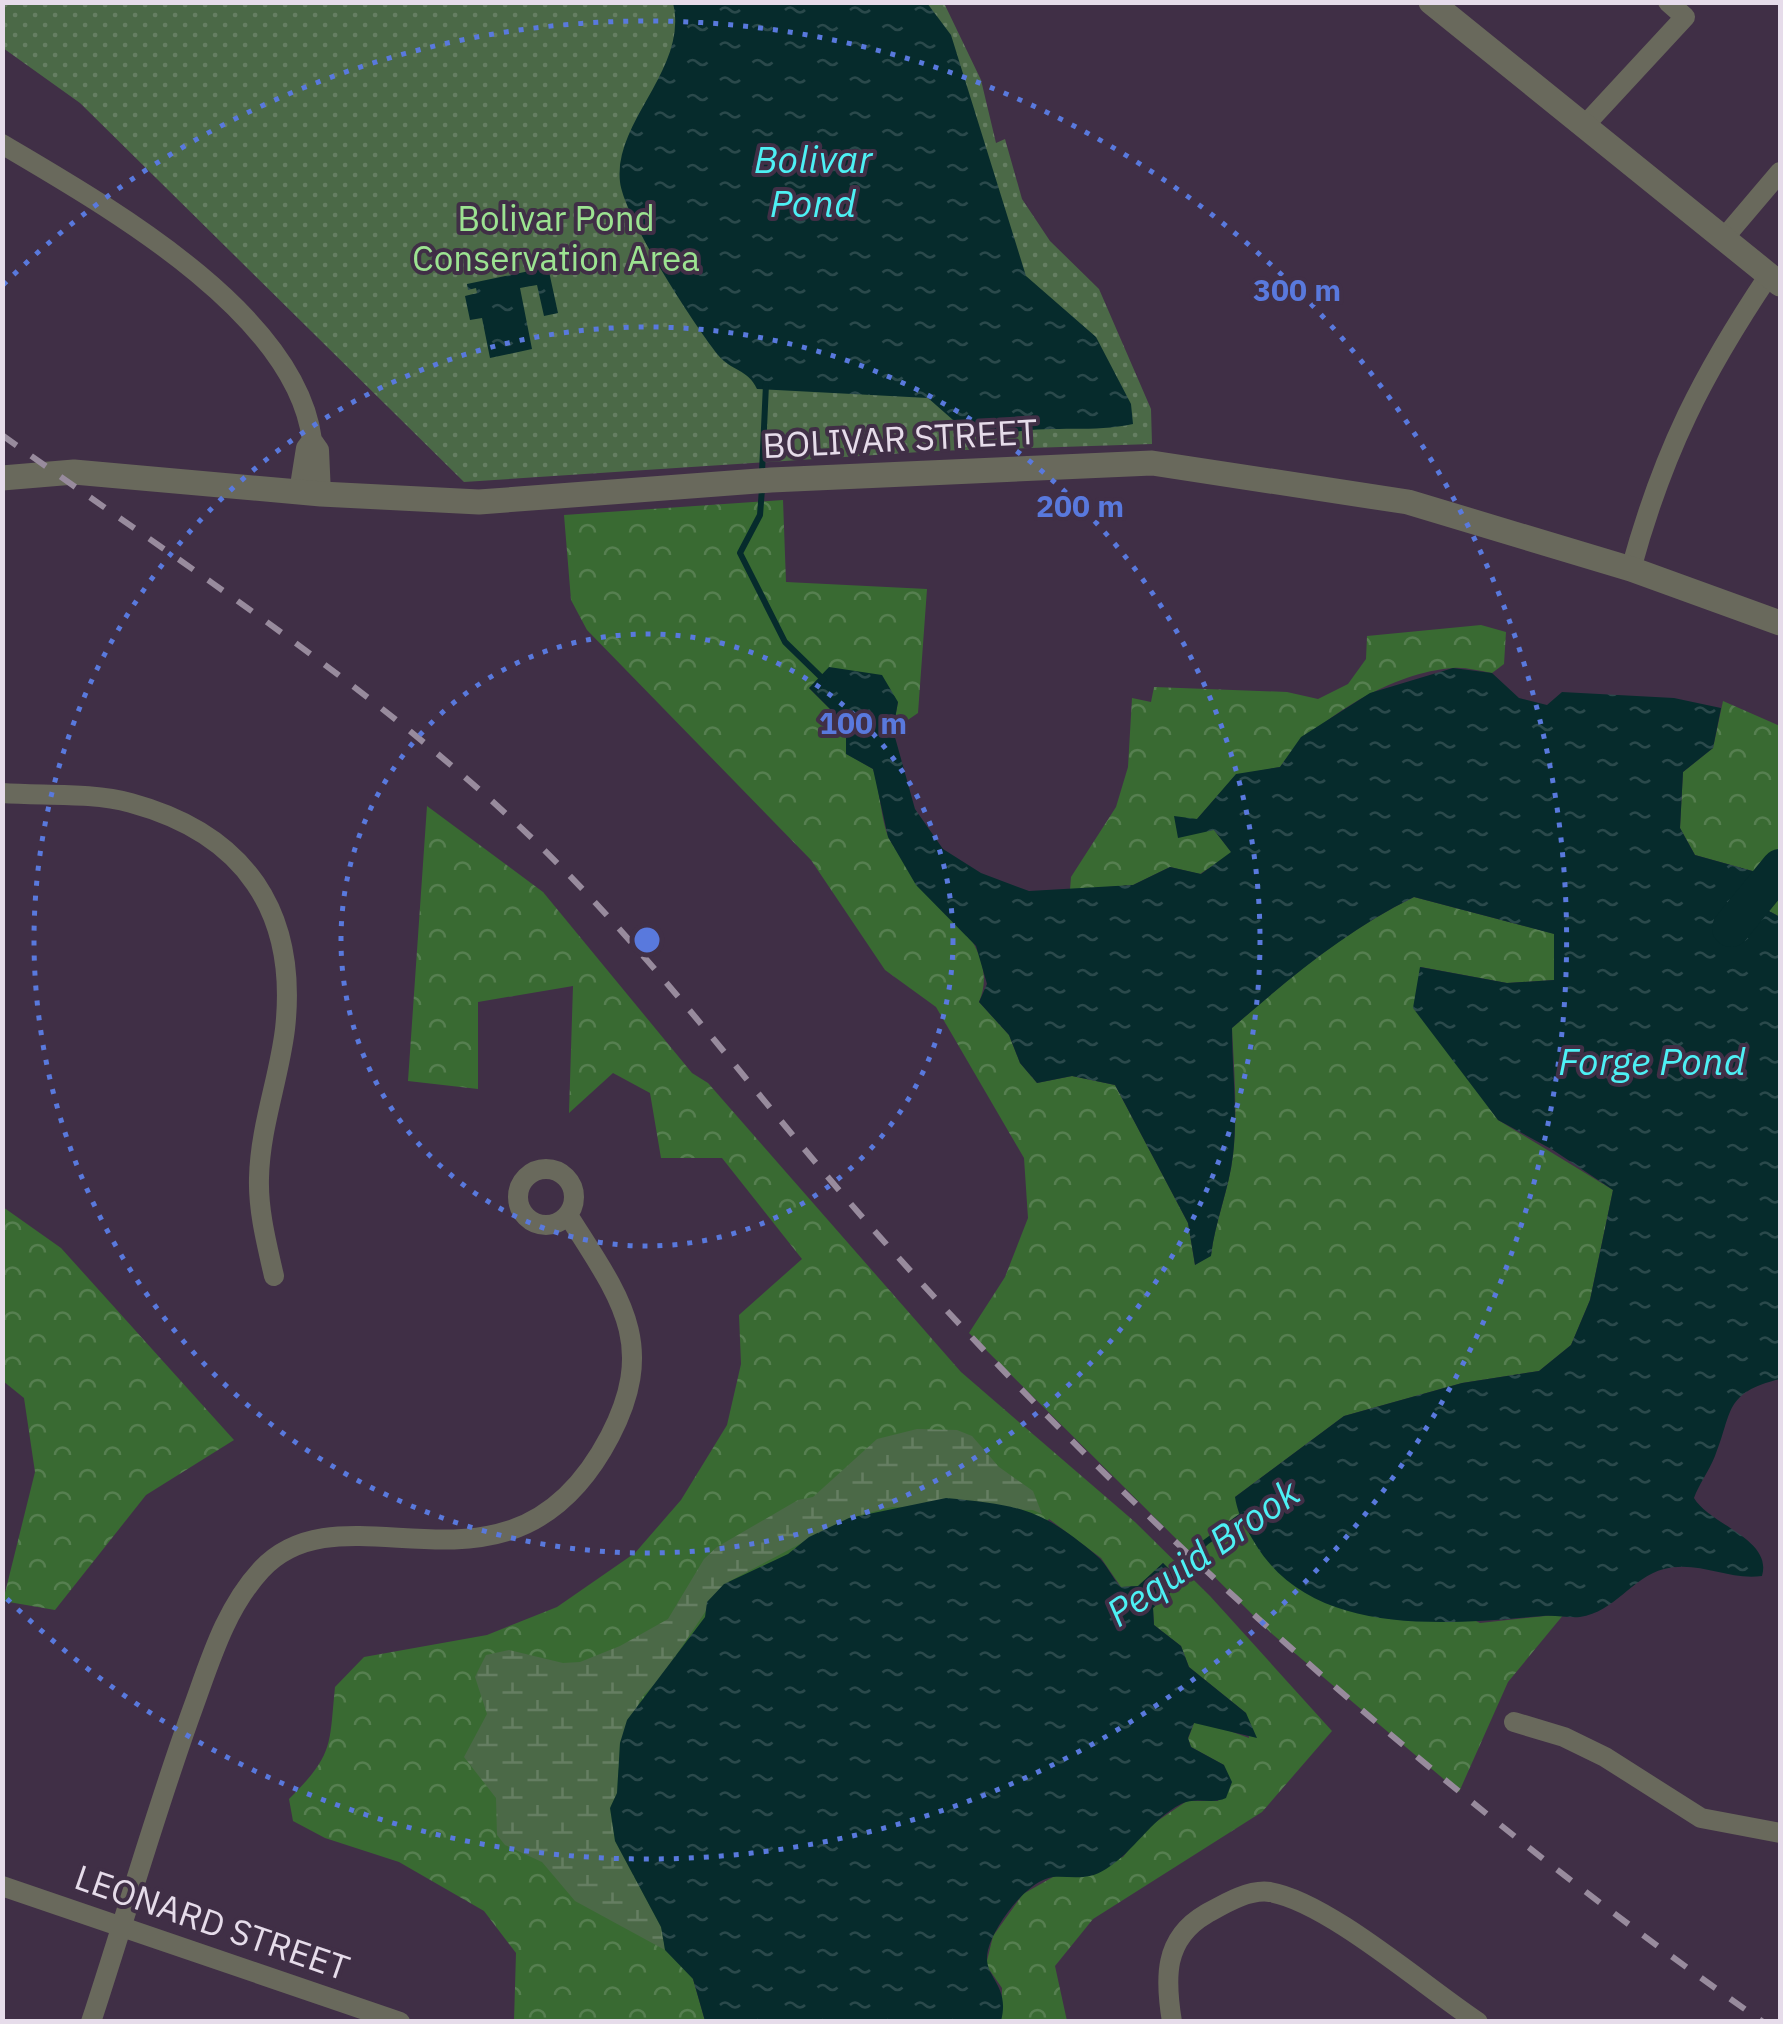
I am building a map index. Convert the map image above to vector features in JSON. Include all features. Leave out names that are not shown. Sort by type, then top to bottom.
[{"type":"street","points":[[1431,2],[1775,279],[1716,353],[1686,409],[1630,569]]},
{"type":"street","points":[[1584,126],[1685,17],[1668,2]]},
{"type":"street","points":[[2,144],[101,203],[238,308],[299,387],[312,440],[319,450],[310,493]]},
{"type":"street","points":[[1724,238],[1780,172]]},
{"type":"street","name":"BOLIVAR STREET","points":[[2,478],[74,472],[310,493],[479,502],[763,480],[1152,463],[1408,502],[1630,569],[1780,623]]},
{"type":"street","points":[[2,793],[128,802],[177,819],[219,842],[270,907],[285,946],[288,984],[259,1180],[274,1276]]},
{"type":"street","points":[[91,2022],[172,1764],[223,1626],[260,1571],[279,1554],[322,1539],[475,1539],[542,1517],[564,1498],[603,1449],[630,1390],[635,1359],[632,1332],[619,1297],[568,1216]]},
{"type":"street","points":[[1514,1722],[1564,1736],[1605,1756],[1701,1818],[1780,1833]]},
{"type":"street","name":"LEONARD STREET","points":[[2,1886],[400,2022]]},
{"type":"street","points":[[1172,2022],[1165,1980],[1173,1946],[1200,1918],[1240,1896],[1268,1892],[1327,1916],[1478,2022]]},
{"type":"green space","name":"Bolivar Pond Conservation Area","points":[[3,2],[944,3],[981,80],[996,143],[1005,139],[1022,199],[1050,241],[1099,289],[1151,409],[1152,444],[935,451],[464,482],[80,103],[3,48]]},
{"type":"green space","points":[[783,500],[786,582],[927,589],[918,713],[893,730],[898,702],[809,688],[846,725],[847,754],[873,769],[886,831],[901,857],[969,936],[980,957],[984,979],[979,1002],[1009,1035],[1020,1063],[1037,1083],[1072,1076],[1115,1085],[1188,1223],[1195,1265],[1211,1255],[1231,1168],[1235,1108],[1232,1028],[1319,956],[1414,897],[1555,934],[1554,980],[1507,983],[1421,967],[1446,1047],[1498,1120],[1613,1190],[1590,1300],[1571,1345],[1539,1371],[1462,1383],[1344,1416],[1235,1497],[1480,1623],[1564,1614],[1508,1682],[1459,1792],[1271,1633],[969,1333],[1005,1277],[1028,1218],[1024,1158],[936,1007],[885,970],[811,860],[587,630],[571,600],[564,515]]},
{"type":"green space","points":[[1481,625],[1506,632],[1504,664],[1492,673],[1453,668],[1406,678],[1334,716],[1280,767],[1236,775],[1197,819],[1214,830],[1232,853],[1200,874],[1170,867],[1133,885],[1070,890],[1071,877],[1116,807],[1128,767],[1132,698],[1151,702],[1154,687],[1287,692],[1318,699],[1348,684],[1366,659],[1367,636]]},
{"type":"green space","points":[[1723,701],[1780,726],[1780,917],[1769,911],[1756,872],[1695,855],[1680,828],[1683,772],[1713,748]]},
{"type":"green space","points":[[427,806],[543,892],[692,1073],[708,1083],[961,1372],[1135,1522],[1210,1596],[1332,1731],[1262,1812],[1093,1919],[1055,1966],[1067,2021],[1001,2021],[1002,1988],[986,1965],[993,1936],[1023,1894],[1053,1877],[1123,1857],[1144,1830],[1187,1801],[1218,1801],[1224,1765],[1191,1747],[1188,1739],[1194,1723],[1202,1721],[1249,1738],[1246,1713],[1189,1667],[1181,1646],[1154,1625],[1153,1608],[1182,1582],[1163,1563],[1138,1586],[1121,1587],[1101,1558],[1049,1519],[693,1979],[705,2021],[514,2021],[516,1953],[484,1911],[399,1862],[325,1838],[293,1821],[289,1799],[327,1749],[335,1687],[364,1657],[487,1635],[557,1607],[635,1553],[681,1500],[727,1425],[741,1364],[739,1315],[802,1259],[722,1158],[661,1158],[650,1093],[613,1073],[569,1113],[573,986],[478,1002],[478,1089],[408,1081]]},
{"type":"green space","points":[[3,1207],[61,1248],[234,1440],[146,1495],[55,1610],[3,1601],[35,1472],[24,1398],[3,1381]]},
{"type":"green space","points":[[917,1429],[957,1430],[972,1436],[999,1467],[1033,1491],[1042,1514],[1033,1510],[892,1507],[849,1518],[724,1584],[660,1679],[642,1697],[620,1743],[617,1793],[610,1808],[615,1841],[661,1927],[665,1950],[575,1901],[542,1862],[505,1845],[497,1835],[496,1798],[464,1757],[487,1714],[475,1677],[486,1655],[509,1650],[563,1663],[580,1662],[620,1646],[668,1619],[704,1559],[717,1547],[798,1500],[813,1497],[877,1439]]},
{"type":"water","name":"Bolivar Pond","points":[[673,3],[927,3],[951,35],[1026,276],[1096,337],[1131,404],[1133,424],[1042,429],[989,439],[961,427],[928,398],[757,389],[749,378],[723,360],[662,270],[634,220],[620,182],[628,138],[670,50],[675,27]]},
{"type":"water","points":[[548,267],[558,313],[544,316],[537,285],[520,288],[532,349],[490,358],[482,318],[470,320],[465,296],[477,293],[476,288],[468,290],[467,284]]},
{"type":"water","name":"Forge Pond","points":[[829,667],[882,675],[898,702],[893,730],[915,809],[943,849],[981,873],[1029,891],[1133,885],[1170,867],[1201,874],[1231,852],[1214,830],[1178,838],[1174,816],[1197,819],[1236,774],[1280,767],[1301,737],[1370,693],[1453,668],[1492,673],[1519,698],[1547,705],[1562,692],[1674,698],[1721,708],[1713,748],[1683,772],[1680,828],[1695,855],[1756,872],[1769,911],[1780,917],[1780,1379],[1748,1391],[1733,1406],[1694,1498],[1750,1542],[1763,1563],[1762,1576],[1677,1567],[1653,1573],[1603,1609],[1580,1617],[1426,1622],[1347,1611],[1312,1597],[1281,1575],[1252,1539],[1235,1497],[1344,1416],[1462,1383],[1539,1371],[1571,1345],[1590,1300],[1613,1190],[1498,1120],[1413,1008],[1420,967],[1507,983],[1554,980],[1554,934],[1414,897],[1341,940],[1232,1028],[1235,1123],[1231,1168],[1211,1256],[1195,1265],[1188,1223],[1115,1085],[1072,1076],[1037,1083],[1020,1063],[1009,1035],[979,1002],[987,984],[976,946],[916,885],[888,837],[873,769],[846,754],[846,725],[809,688]]},
{"type":"water","points":[[946,1498],[992,1503],[1044,1518],[1097,1556],[1121,1587],[1138,1586],[1163,1563],[1182,1582],[1153,1608],[1154,1625],[1181,1646],[1189,1667],[1246,1713],[1257,1738],[1194,1723],[1188,1738],[1191,1747],[1224,1765],[1232,1782],[1226,1798],[1181,1804],[1106,1869],[1086,1877],[1043,1880],[1013,1906],[991,1940],[987,1959],[1002,1998],[1001,2021],[705,2021],[693,1979],[665,1950],[661,1927],[615,1841],[610,1808],[617,1793],[620,1743],[627,1720],[705,1617],[707,1602],[724,1584],[788,1554],[809,1537],[849,1518]]},
{"type":"waterway","points":[[762,472],[766,384]]},
{"type":"waterway","points":[[762,489],[760,515],[740,553],[785,642],[824,680]]},
{"type":"waterway","points":[[1731,928],[1780,868]]},
{"type":"waterway","name":"Pequid Brook","points":[[1169,1578],[1206,1542],[1243,1515]]},
{"type":"railway","points":[[2,435],[331,670],[457,770],[517,824],[611,920],[872,1228],[973,1339],[1184,1550],[1407,1749],[1523,1843],[1763,2022]]}]
